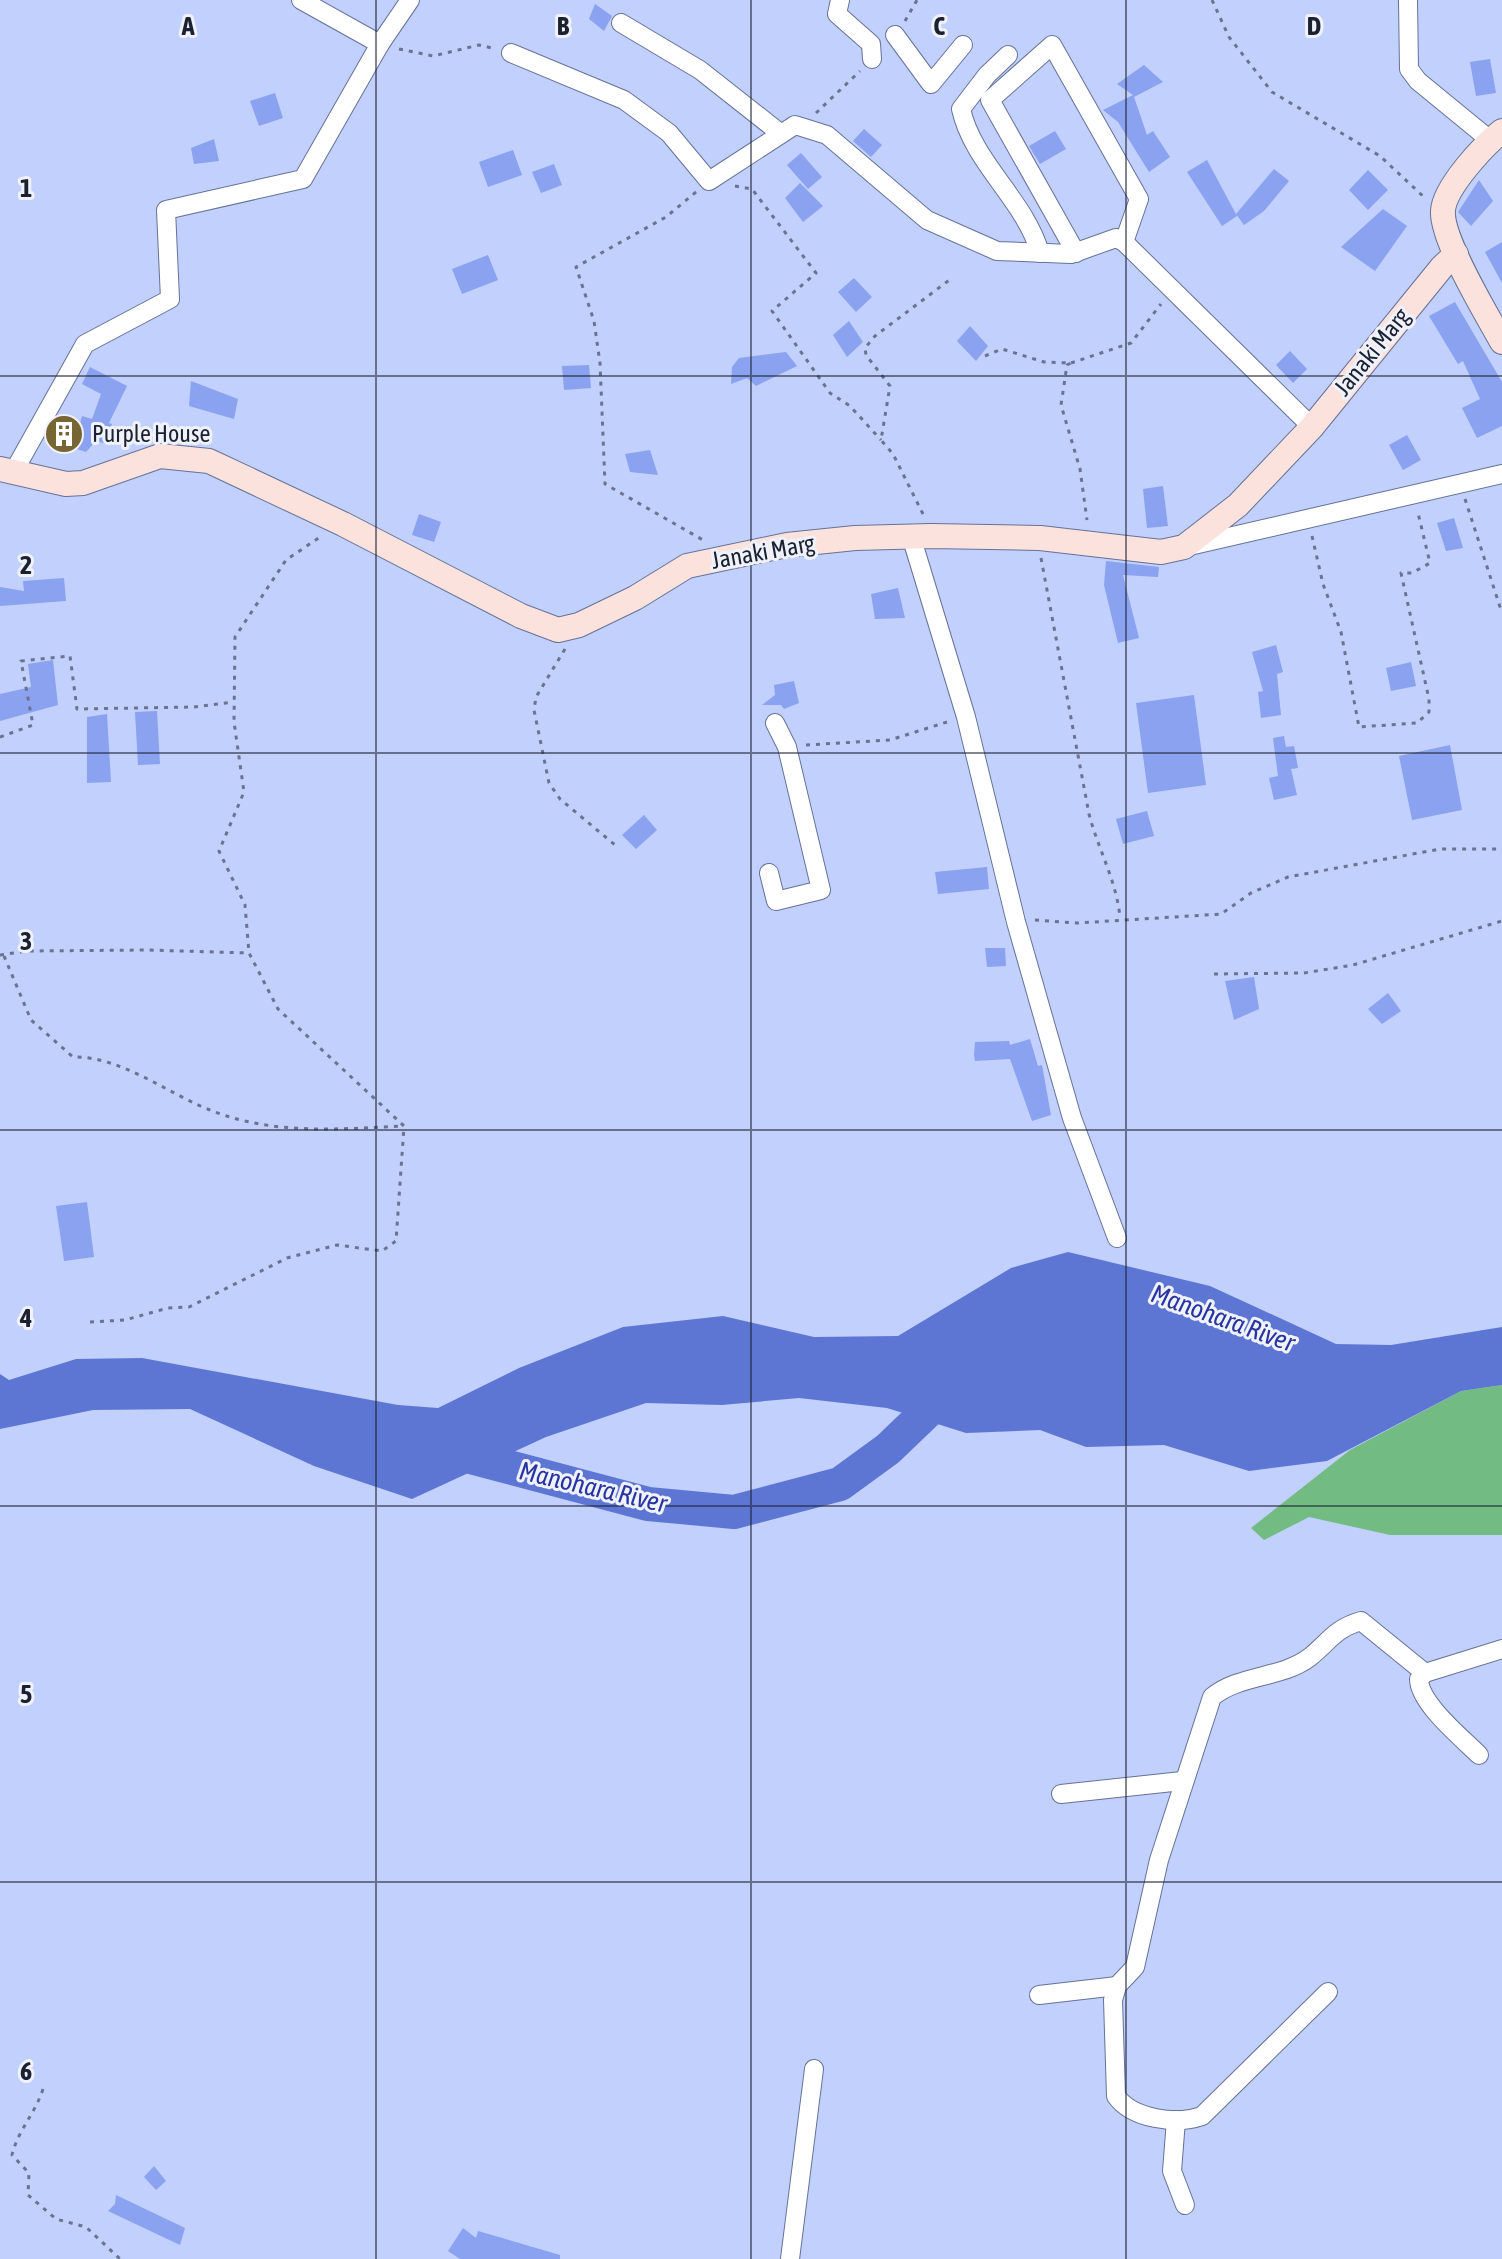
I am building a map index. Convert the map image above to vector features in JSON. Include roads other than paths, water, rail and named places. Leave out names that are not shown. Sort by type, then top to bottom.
[{"type":"street","points":[[301,0],[380,44]]},
{"type":"street","points":[[7,470],[85,344],[170,299],[166,210],[303,179],[380,44],[410,0]]},
{"type":"street","points":[[840,0],[837,14],[871,44],[872,59]]},
{"type":"street","points":[[1408,0],[1409,69],[1418,81],[1496,136],[1454,185],[1443,207],[1444,224],[1456,254],[1502,342]]},
{"type":"street","points":[[621,23],[700,70],[780,133]]},
{"type":"street","points":[[895,35],[931,84],[963,45]]},
{"type":"street","points":[[1076,253],[990,100],[1052,45],[1139,199],[1124,242]]},
{"type":"street","points":[[511,53],[624,100],[669,133],[709,181],[795,125],[827,135],[927,220],[997,251],[1076,253],[1116,238],[1174,290],[1312,427]]},
{"type":"street","points":[[1008,55],[987,75],[961,109],[981,152],[1033,226],[1040,253]]},
{"type":"street","name":"Janaki Marg","points":[[7,470],[66,484],[83,483],[160,456],[209,461],[343,524],[521,616],[558,630],[579,625],[635,598],[687,566],[732,554],[855,538],[1040,538],[1161,552],[1184,547],[1238,505],[1312,427],[1412,302],[1456,254]]},
{"type":"street","points":[[1184,547],[1502,474]]},
{"type":"street","points":[[921,536],[1016,922],[1072,1118],[1117,1238]]},
{"type":"street","points":[[769,873],[776,901],[821,890],[787,747],[775,723]]},
{"type":"street","points":[[1328,1992],[1202,2116],[1176,2120],[1134,2113],[1124,2108],[1116,2096],[1113,2000],[1117,1986],[1135,1967],[1159,1860],[1182,1781],[1212,1697],[1227,1685],[1279,1671],[1309,1658],[1332,1633],[1361,1621],[1425,1673]]},
{"type":"street","points":[[1479,1755],[1437,1714],[1419,1688],[1419,1679],[1425,1673],[1502,1649]]},
{"type":"street","points":[[1061,1794],[1182,1781]]},
{"type":"street","points":[[1039,1995],[1117,1986]]},
{"type":"street","points":[[790,2259],[804,2125],[814,2069]]},
{"type":"street","points":[[1176,2120],[1172,2171],[1185,2205]]},
{"type":"water","points":[[1068,1252],[1210,1286],[1336,1344],[1391,1345],[1502,1327],[1502,1385],[1461,1391],[1327,1461],[1249,1471],[1164,1445],[1086,1447],[1040,1430],[966,1433],[887,1408],[799,1398],[722,1405],[646,1403],[546,1437],[412,1499],[314,1466],[190,1409],[93,1410],[0,1429],[0,1374],[9,1380],[76,1359],[142,1358],[398,1405],[438,1408],[519,1368],[623,1327],[723,1316],[814,1337],[898,1336],[1011,1268]]},
{"type":"waterway","name":"Manohara River","points":[[448,1451],[648,1504],[734,1512],[840,1484],[888,1449],[935,1404],[945,1382]]},
{"type":"place","name":"Purple House","points":[[64,434]]}]
